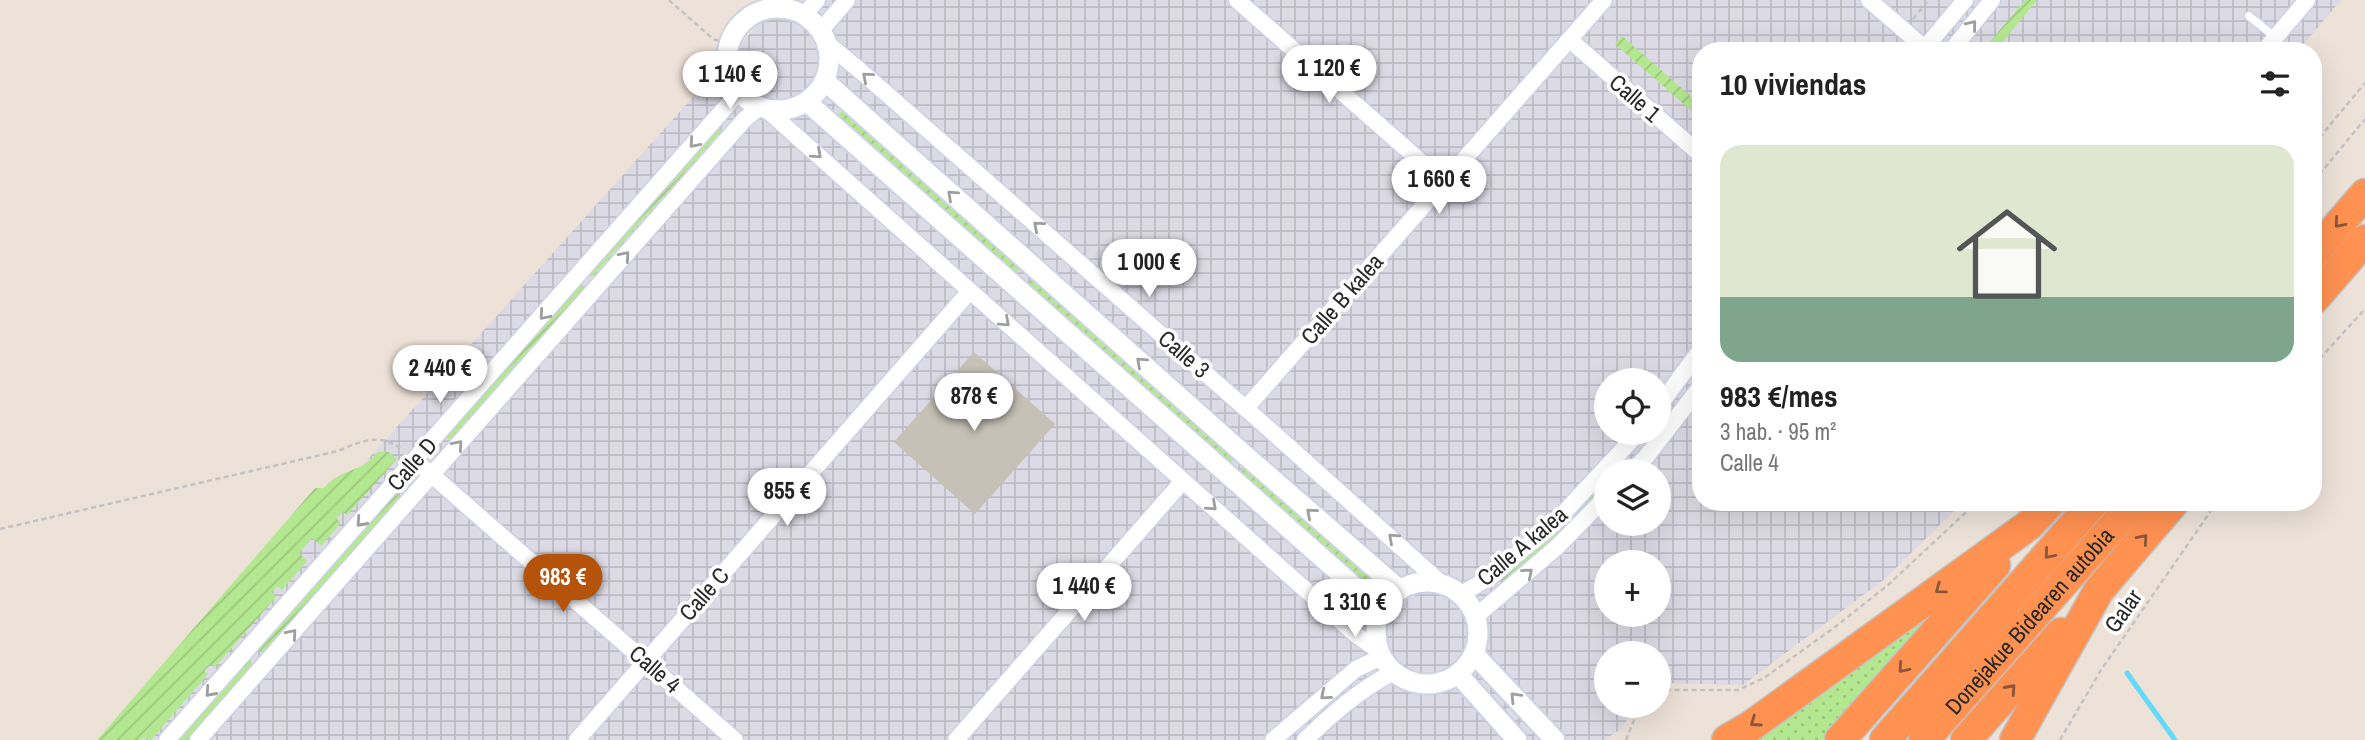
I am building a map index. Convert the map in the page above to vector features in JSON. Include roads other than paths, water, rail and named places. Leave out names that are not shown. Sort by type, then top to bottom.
[{"type":"highway","points":[[2322,244],[2365,194]]},
{"type":"highway","points":[[2322,290],[2365,240]]},
{"type":"highway","points":[[2322,309],[2365,261]]},
{"type":"highway","points":[[1840,740],[2042,511]]},
{"type":"highway","name":"Donejakue Bidearen autobia","points":[[1885,740],[2086,511]]},
{"type":"highway","name":"Donejakue Bidearen autobia","points":[[1924,740],[2127,511]]},
{"type":"highway","points":[[1966,740],[2166,511]]},
{"type":"highway","points":[[1727,740],[1751,726],[2029,525]]},
{"type":"highway","points":[[2015,740],[2099,590]]},
{"type":"street","points":[[824,37],[847,0]]},
{"type":"street","points":[[1237,0],[1444,182]]},
{"type":"street","name":"Calle B kalea","points":[[1246,408],[1604,0]]},
{"type":"street","points":[[1869,0],[1919,42]]},
{"type":"street","points":[[1932,42],[1965,0]]},
{"type":"street","points":[[1958,42],[1993,0]]},
{"type":"street","points":[[2271,42],[2307,0]]},
{"type":"street","points":[[763,108],[794,108],[807,102],[825,81],[829,69],[824,37],[810,7],[760,11],[746,19],[736,30],[729,44],[728,69],[738,92],[763,108],[971,291],[1384,660],[1402,678],[1430,685],[1458,674],[1467,665],[1474,654],[1478,629],[1475,617],[1461,595],[1443,585],[1428,582],[1413,584],[1389,598],[1376,623],[1376,637],[1384,660],[1376,681],[1331,715],[1305,740]]},
{"type":"street","name":"Calle 3","points":[[824,37],[1443,585]]},
{"type":"street","name":"Calle 1","points":[[1570,40],[1692,147]]},
{"type":"street","name":"Calle 3","points":[[825,81],[1400,590]]},
{"type":"street","name":"Calle D","points":[[167,740],[738,92]]},
{"type":"street","points":[[807,102],[1381,610]]},
{"type":"street","name":"Calle D","points":[[198,740],[745,119],[763,108]]},
{"type":"street","name":"Calle C","points":[[577,740],[971,291]]},
{"type":"street","points":[[1671,390],[1692,361]]},
{"type":"street","points":[[1644,459],[1692,398]]},
{"type":"street","name":"Calle A kalea","points":[[1461,595],[1490,577],[1559,518],[1627,445]]},
{"type":"street","name":"Calle 4","points":[[415,461],[735,740]]},
{"type":"street","points":[[957,740],[1183,481]]},
{"type":"street","name":"Calle A kalea","points":[[1475,617],[1557,547],[1594,509]]},
{"type":"street","points":[[1474,654],[1555,740]]},
{"type":"street","points":[[1273,740],[1356,669],[1384,660]]},
{"type":"street","points":[[1458,674],[1517,740]]},
{"type":"lane","points":[[2249,16],[2275,37]]},
{"type":"waterway","points":[[2127,673],[2175,740]]}]
